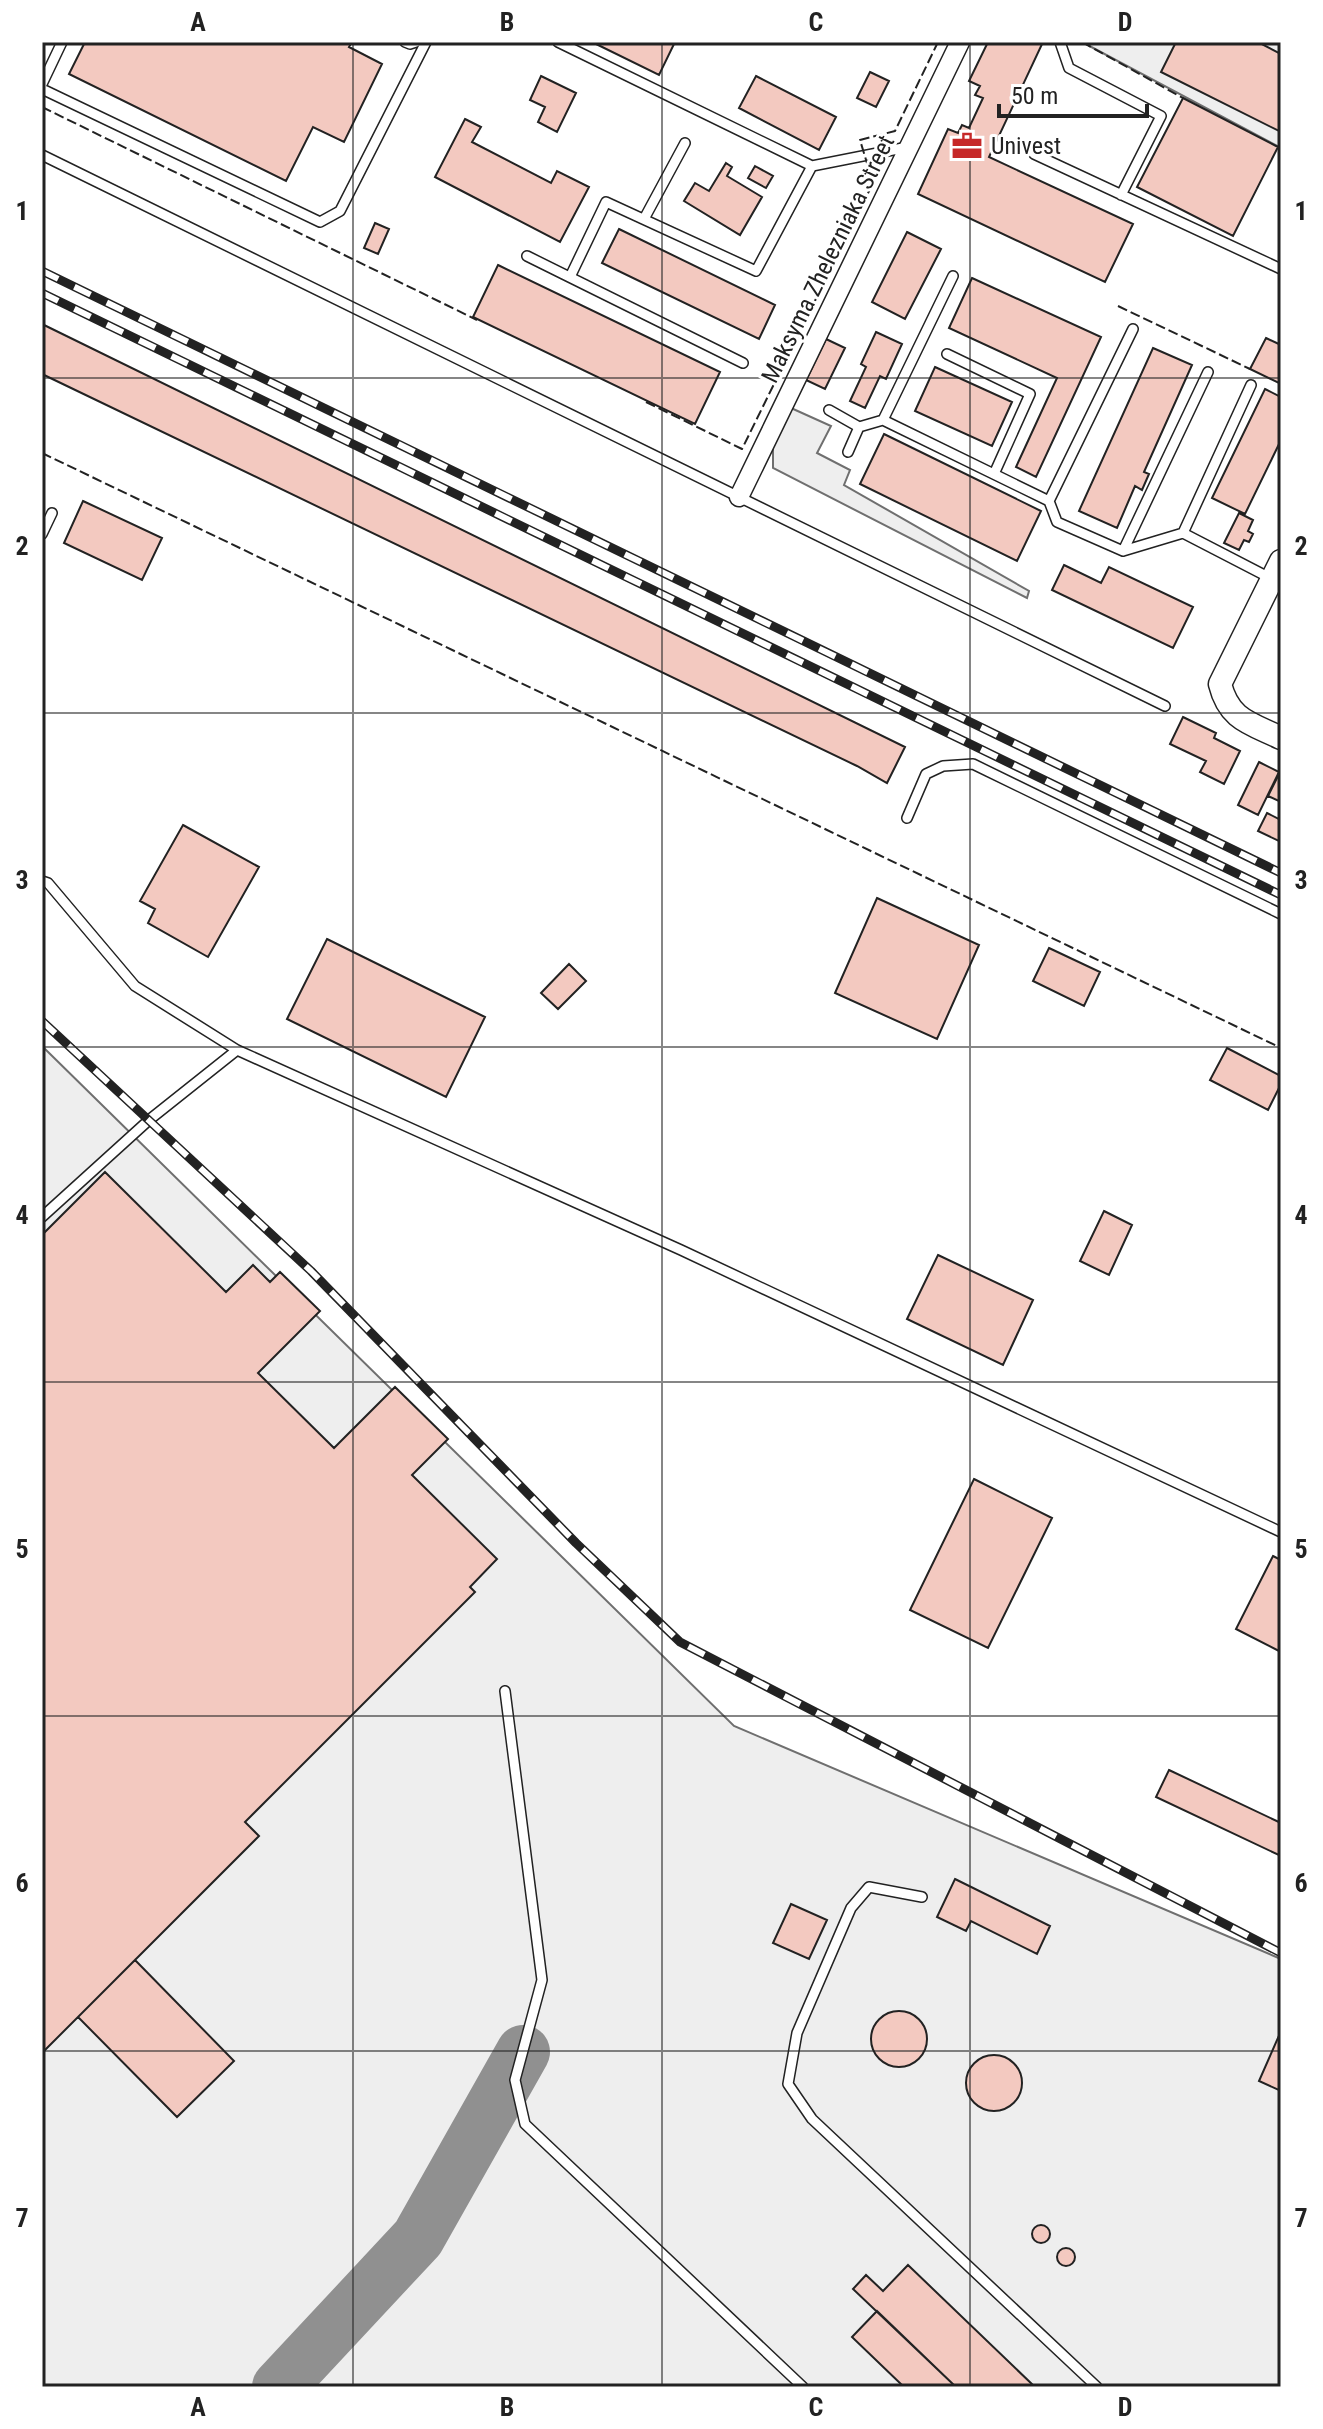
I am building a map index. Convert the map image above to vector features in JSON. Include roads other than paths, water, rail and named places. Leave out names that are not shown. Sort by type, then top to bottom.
[{"type":"street","name":"Maksyma Zhelezniaka Street","points":[[739,497],[960,42]]},
{"type":"street","points":[[1276,570],[1220,684],[1224,702],[1236,717],[1281,738]]},
{"type":"lane","points":[[62,42],[42,86],[320,222],[340,211],[426,42]]},
{"type":"lane","points":[[405,42],[416,42]]},
{"type":"lane","points":[[558,42],[812,166],[910,146]]},
{"type":"lane","points":[[1060,42],[1069,68],[1161,116],[1121,195]]},
{"type":"lane","points":[[644,219],[685,143]]},
{"type":"lane","points":[[1034,154],[1281,269]]},
{"type":"lane","points":[[42,155],[1165,706]]},
{"type":"lane","points":[[570,277],[606,202],[756,271],[812,166]]},
{"type":"lane","points":[[527,256],[743,363]]},
{"type":"lane","points":[[883,420],[953,276]]},
{"type":"lane","points":[[1049,501],[1133,329]]},
{"type":"lane","points":[[947,354],[1030,394],[994,474]]},
{"type":"lane","points":[[1123,551],[1208,372]]},
{"type":"lane","points":[[1183,533],[1251,385]]},
{"type":"lane","points":[[829,410],[859,427],[883,420],[1049,501],[1057,522],[1123,551],[1183,533],[1276,570]]},
{"type":"lane","points":[[848,452],[859,427]]},
{"type":"lane","points":[[42,534],[52,513]]},
{"type":"lane","points":[[907,818],[926,774],[943,766],[973,764],[1281,914]]},
{"type":"lane","points":[[42,881],[48,883],[135,986],[237,1050],[681,1250],[1281,1532]]},
{"type":"lane","points":[[42,1217],[149,1120],[237,1050]]},
{"type":"lane","points":[[505,1691],[542,1980],[515,2080],[525,2124],[803,2387]]},
{"type":"lane","points":[[922,1897],[869,1887],[851,1908],[797,2033],[788,2084],[812,2119],[1097,2387]]},
{"type":"railway","points":[[42,271],[1281,873]]},
{"type":"railway","points":[[42,293],[1281,895]]},
{"type":"railway","points":[[42,1021],[311,1271],[576,1543],[680,1642],[1281,1953]]},
{"type":"place","name":"Univest","points":[[967,146]]}]
